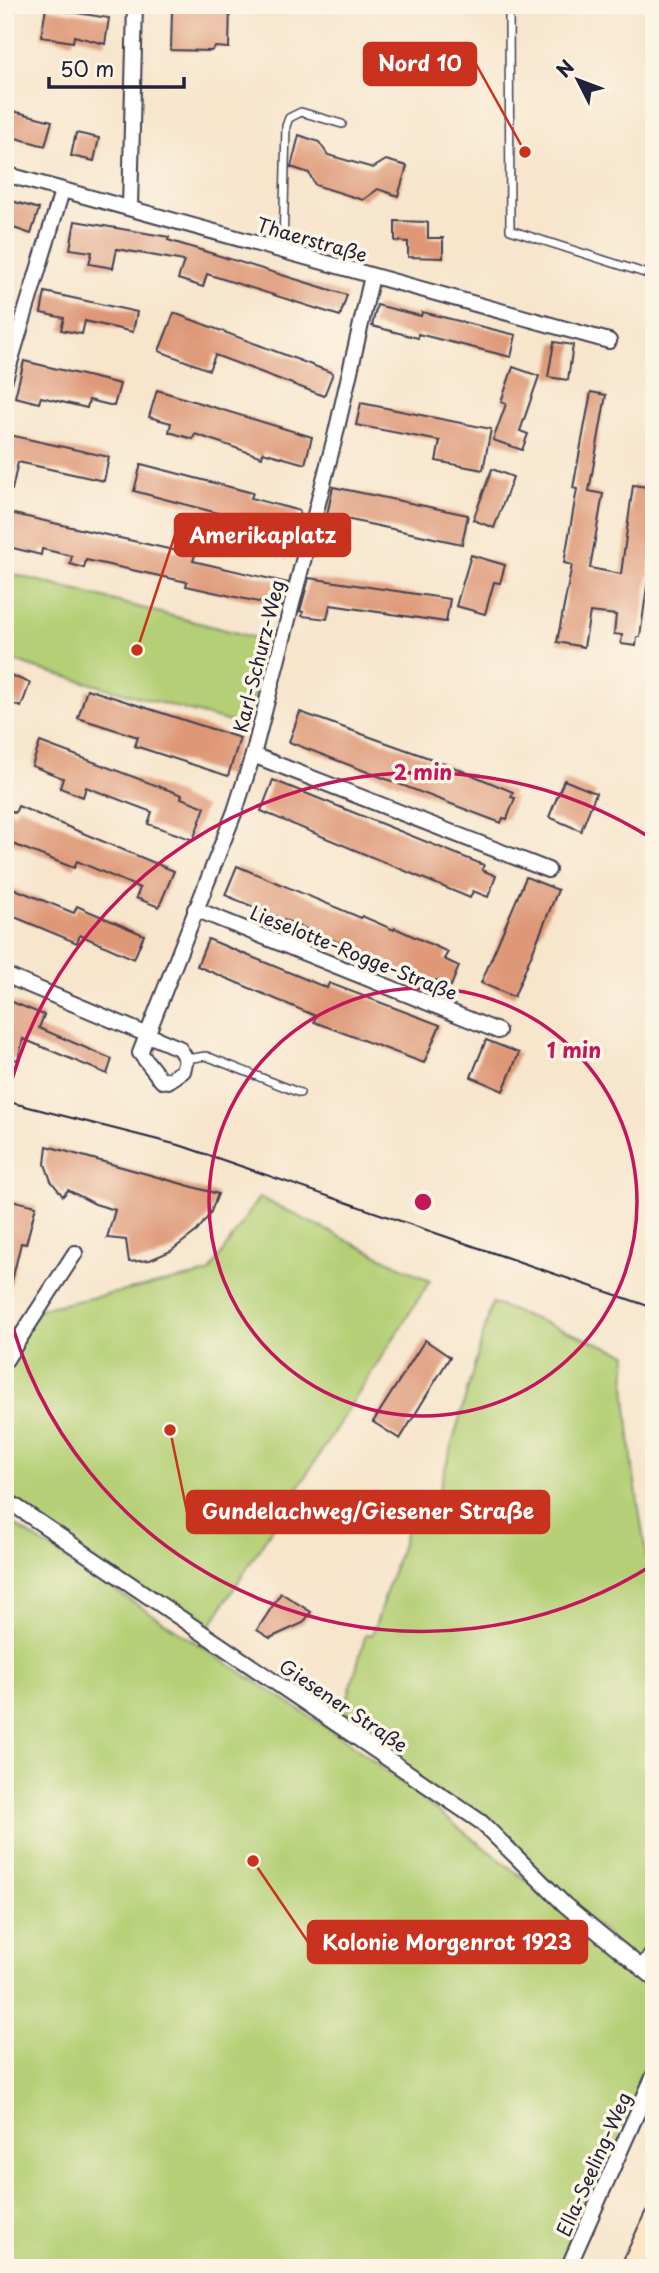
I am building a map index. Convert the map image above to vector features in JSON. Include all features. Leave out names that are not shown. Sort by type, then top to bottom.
[{"type":"main road","points":[[631,2268],[654,2218]]},
{"type":"street","points":[[130,207],[135,5]]},
{"type":"street","name":"Thaerstraße","points":[[5,174],[609,341]]},
{"type":"street","points":[[5,379],[62,191]]},
{"type":"street","name":"Karl-Schurz-Weg","points":[[146,1035],[234,811],[253,755],[334,441],[372,276]]},
{"type":"street","points":[[253,755],[548,870]]},
{"type":"street","name":"Lieselotte-Rogge-Straße","points":[[195,909],[498,1031]]},
{"type":"street","points":[[5,975],[179,1048],[186,1059],[183,1071],[168,1081],[159,1077],[140,1053],[146,1035]]},
{"type":"street","points":[[5,1361],[75,1253]]},
{"type":"street","name":"Giesener Straße","points":[[5,1499],[481,1822],[565,1905],[654,1978]]},
{"type":"street","points":[[641,1968],[654,1952]]},
{"type":"street","name":"Ella-Seeling-Weg","points":[[568,2268],[654,2075]]},
{"type":"lane","points":[[509,5],[510,230],[654,276]]},
{"type":"lane","points":[[283,251],[286,126],[289,118],[301,112],[342,124]]},
{"type":"lane","points":[[186,1059],[206,1056],[300,1093]]},
{"type":"green space","points":[[5,572],[271,642],[246,725],[5,658]]},
{"type":"green space","points":[[259,1197],[430,1281],[205,1634],[5,1499],[5,1361],[39,1309],[209,1273]]},
{"type":"green space","points":[[492,1303],[627,1354],[625,1385],[633,1469],[654,1608],[654,1978],[481,1822],[340,1724],[366,1634],[372,1635],[413,1510],[431,1519]]},
{"type":"green space","points":[[5,1519],[349,1742],[654,1980],[654,2071],[566,2268],[5,2268]]},
{"type":"building","points":[[178,5],[230,5],[229,48],[215,47],[211,51],[171,50],[172,11]]},
{"type":"building","points":[[46,8],[109,18],[105,44],[74,36],[73,42],[41,37]]},
{"type":"building","points":[[5,109],[52,121],[45,146],[5,135]]},
{"type":"building","points":[[76,133],[99,138],[94,161],[71,156]]},
{"type":"building","points":[[299,135],[319,142],[328,155],[373,168],[386,160],[407,166],[398,196],[378,189],[363,200],[315,185],[309,173],[291,167]]},
{"type":"building","points":[[5,199],[39,209],[31,234],[5,225]]},
{"type":"building","points":[[75,221],[169,237],[168,240],[347,295],[340,316],[207,274],[203,287],[178,279],[184,261],[117,249],[113,268],[89,264],[92,252],[70,249]]},
{"type":"building","points":[[395,221],[428,222],[428,238],[443,238],[443,258],[408,257],[408,242],[395,241]]},
{"type":"building","points":[[45,292],[137,312],[133,332],[85,321],[82,334],[61,330],[64,318],[41,313]]},
{"type":"building","points":[[377,305],[421,316],[422,312],[516,335],[511,357],[418,334],[418,338],[372,326]]},
{"type":"building","points":[[174,313],[333,373],[324,396],[215,355],[209,370],[159,351]]},
{"type":"building","points":[[554,342],[573,345],[568,380],[548,377]]},
{"type":"building","points":[[24,361],[120,384],[114,406],[89,400],[87,408],[41,397],[39,403],[15,397]]},
{"type":"building","points":[[513,367],[539,376],[520,431],[528,434],[522,450],[493,440],[506,404],[501,402]]},
{"type":"building","points":[[157,390],[312,437],[305,464],[263,452],[262,457],[195,434],[193,439],[169,432],[171,423],[149,417]]},
{"type":"building","points":[[591,392],[606,395],[589,491],[603,494],[590,568],[621,574],[633,485],[654,488],[654,536],[640,637],[637,637],[636,646],[621,644],[622,635],[614,634],[616,615],[590,612],[584,647],[557,642],[572,565],[564,563],[577,489],[573,488]]},
{"type":"building","points":[[361,403],[491,429],[483,470],[436,461],[440,441],[356,425]]},
{"type":"building","points":[[5,434],[109,457],[104,481],[18,462],[12,490],[5,489]]},
{"type":"building","points":[[141,464],[253,493],[251,498],[300,511],[295,529],[271,523],[266,541],[245,535],[248,521],[134,491]]},
{"type":"building","points":[[492,469],[513,477],[494,528],[473,520]]},
{"type":"building","points":[[333,487],[468,515],[462,544],[327,515]]},
{"type":"building","points":[[5,512],[195,555],[193,561],[288,583],[281,607],[186,586],[187,582],[86,560],[84,568],[70,564],[72,556],[42,549],[41,555],[5,546]]},
{"type":"building","points":[[471,555],[505,565],[500,583],[494,582],[485,614],[456,606]]},
{"type":"building","points":[[309,578],[450,599],[446,622],[330,605],[327,619],[302,616],[303,612],[300,611]]},
{"type":"building","points":[[5,673],[30,683],[21,707],[5,701]]},
{"type":"building","points":[[87,689],[240,738],[228,776],[135,746],[138,737],[78,718]]},
{"type":"building","points":[[300,712],[446,764],[513,792],[511,797],[515,798],[507,819],[503,818],[501,823],[289,742]]},
{"type":"building","points":[[40,742],[182,795],[181,798],[205,807],[193,840],[148,824],[152,812],[86,787],[83,797],[60,788],[63,778],[32,766]]},
{"type":"building","points":[[273,780],[484,865],[482,870],[496,876],[488,897],[473,891],[470,898],[261,811]]},
{"type":"building","points":[[564,780],[596,793],[581,831],[549,817]]},
{"type":"building","points":[[18,806],[174,871],[159,907],[136,898],[140,888],[77,861],[74,868],[5,841],[5,809],[15,813]]},
{"type":"building","points":[[237,866],[361,918],[362,916],[394,930],[395,928],[448,952],[444,959],[459,966],[451,986],[436,980],[434,985],[404,972],[403,974],[348,949],[349,947],[225,895]]},
{"type":"building","points":[[526,877],[558,890],[514,997],[481,983]]},
{"type":"building","points":[[5,885],[74,913],[77,906],[144,935],[134,959],[80,935],[77,943],[5,913]]},
{"type":"building","points":[[208,939],[327,988],[329,983],[440,1025],[424,1063],[314,1022],[316,1016],[197,966]]},
{"type":"building","points":[[5,999],[44,1015],[39,1028],[112,1059],[107,1074],[23,1039],[18,1060],[5,1057]]},
{"type":"building","points":[[486,1040],[519,1053],[503,1091],[471,1077]]},
{"type":"building","points":[[47,1146],[218,1194],[210,1214],[197,1231],[171,1251],[150,1260],[129,1262],[126,1240],[107,1238],[115,1210],[95,1204],[68,1190],[63,1196],[51,1181],[45,1164]]},
{"type":"building","points":[[7,1199],[36,1206],[26,1244],[21,1243],[11,1285],[5,1285]]},
{"type":"building","points":[[425,1340],[450,1357],[400,1439],[373,1422]]},
{"type":"building","points":[[281,1593],[311,1612],[303,1623],[270,1638],[257,1630]]},
{"type":"tram line","points":[[5,1101],[182,1146],[654,1308]]},
{"type":"place","name":"Nord 10","points":[[525,152]]},
{"type":"place","name":"Amerikaplatz","points":[[137,650]]},
{"type":"place","name":"Gundelachweg/Giesener Straße","points":[[170,1430]]},
{"type":"place","name":"Kolonie Morgenrot 1923","points":[[253,1861]]}]
